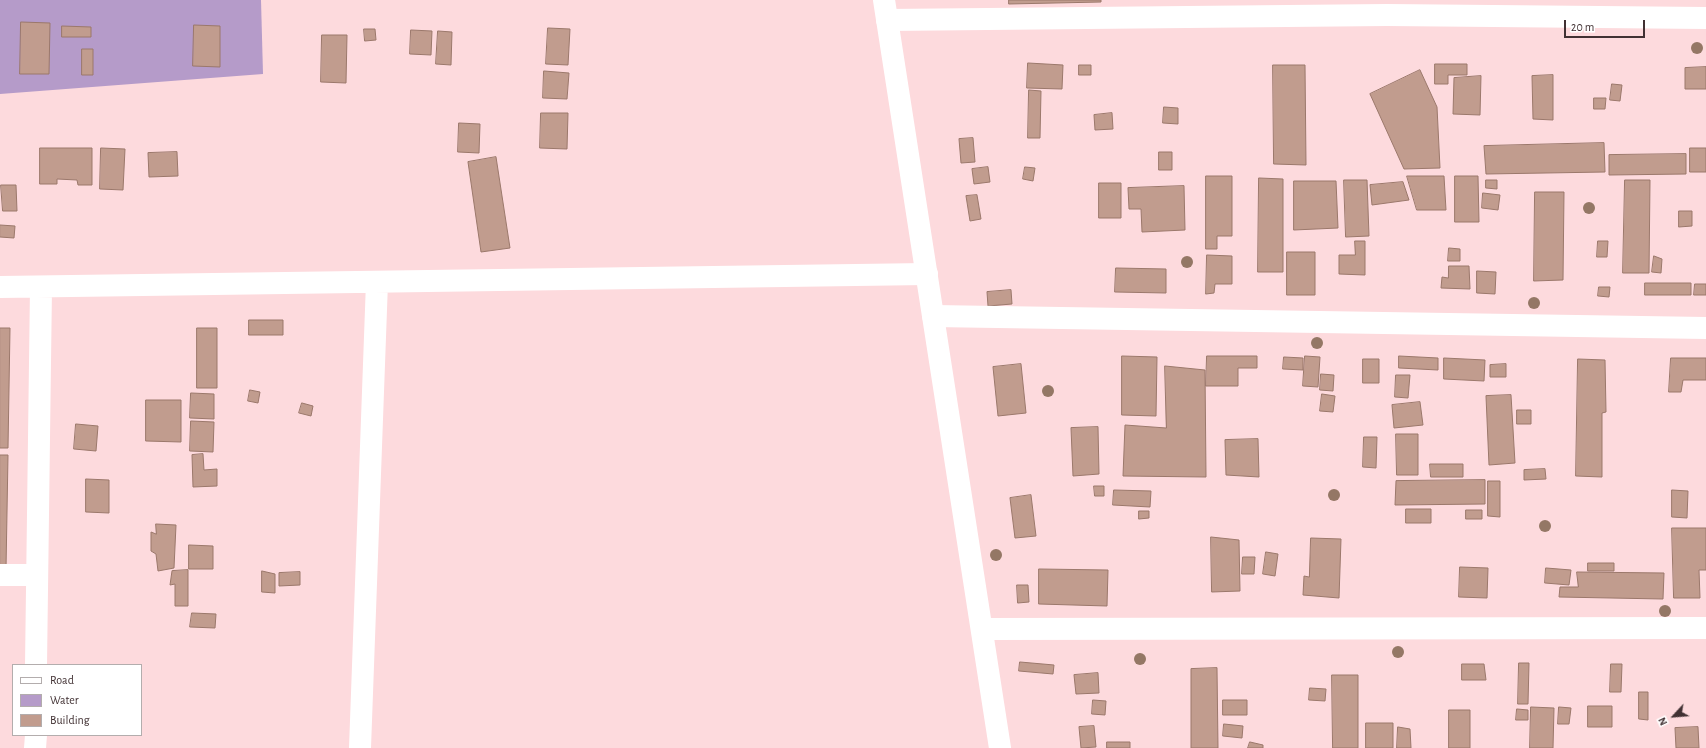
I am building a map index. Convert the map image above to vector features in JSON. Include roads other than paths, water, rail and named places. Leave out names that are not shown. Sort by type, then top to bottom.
[{"type":"street","points":[[1000,748],[886,10],[1387,7],[1706,18]]},
{"type":"street","points":[[0,287],[926,274]]},
{"type":"street","points":[[360,748],[377,282]]},
{"type":"street","points":[[36,664],[41,287]]},
{"type":"street","points":[[933,316],[1706,328]]},
{"type":"street","points":[[0,576],[37,575]]},
{"type":"street","points":[[982,629],[1706,628]]},
{"type":"street","points":[[36,736],[36,748]]},
{"type":"water","points":[[0,0],[261,0],[263,74],[0,94]]}]
